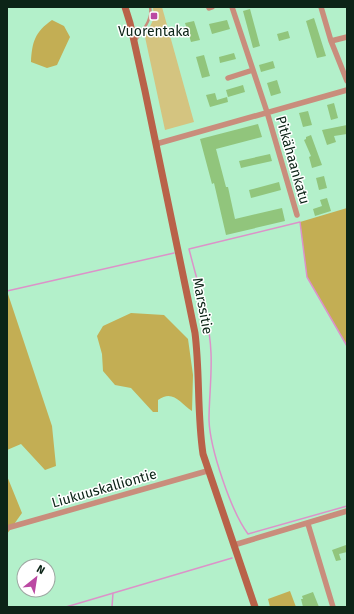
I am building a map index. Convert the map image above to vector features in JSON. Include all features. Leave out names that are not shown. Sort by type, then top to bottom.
[{"type":"main road","name":"Marssitie","points":[[125,7],[156,144],[195,333],[198,356],[199,430],[207,471],[255,607]]},
{"type":"street","name":"Pitkähaankatu","points":[[232,7],[267,112],[297,214]]},
{"type":"street","points":[[321,7],[331,41],[347,81]]},
{"type":"street","points":[[331,41],[347,37]]},
{"type":"street","points":[[228,78],[253,70]]},
{"type":"street","points":[[156,144],[347,90]]},
{"type":"street","name":"Liukuuskalliontie","points":[[7,528],[207,471]]},
{"type":"street","points":[[234,545],[279,530],[308,524],[347,511]]},
{"type":"street","points":[[308,524],[333,607]]},
{"type":"lane","points":[[134,43],[148,21],[151,13],[150,7]]},
{"type":"shaded area","points":[[153,7],[162,7],[194,122],[165,130],[145,37],[154,18]]},
{"type":"shaded area","points":[[52,20],[64,26],[70,37],[57,65],[47,68],[31,62],[31,55],[38,33]]},
{"type":"shaded area","points":[[347,208],[347,346],[307,277],[300,222]]},
{"type":"shaded area","points":[[7,291],[52,426],[56,466],[45,470],[21,444],[7,450]]},
{"type":"shaded area","points":[[131,313],[164,315],[188,339],[193,375],[192,411],[176,398],[168,396],[158,400],[158,412],[153,412],[131,388],[115,385],[103,371],[102,354],[97,336],[103,326]]},
{"type":"shaded area","points":[[7,476],[22,513],[7,534]]},
{"type":"shaded area","points":[[290,591],[296,607],[270,607],[268,599]]},
{"type":"building","points":[[250,9],[260,46],[253,48],[243,11]]},
{"type":"building","points":[[314,18],[326,56],[317,58],[306,21]]},
{"type":"building","points":[[227,20],[230,29],[212,34],[209,24]]},
{"type":"building","points":[[194,21],[200,40],[191,42],[185,23]]},
{"type":"building","points":[[288,31],[290,38],[279,41],[277,34]]},
{"type":"building","points":[[234,53],[236,59],[220,63],[219,57]]},
{"type":"building","points":[[204,55],[210,76],[202,78],[196,57]]},
{"type":"building","points":[[273,61],[275,68],[261,72],[259,65]]},
{"type":"building","points":[[277,80],[281,93],[271,96],[267,83]]},
{"type":"building","points":[[243,85],[245,92],[228,97],[226,90]]},
{"type":"building","points":[[215,93],[217,100],[227,97],[228,102],[210,107],[206,95]]},
{"type":"building","points":[[334,103],[338,118],[331,120],[327,105]]},
{"type":"building","points":[[308,111],[312,125],[303,127],[299,113]]},
{"type":"building","points":[[258,124],[262,137],[216,149],[226,187],[228,187],[235,219],[282,208],[285,221],[226,235],[214,183],[212,184],[200,139]]},
{"type":"building","points":[[347,125],[347,134],[334,136],[336,142],[327,145],[322,130]]},
{"type":"building","points":[[311,135],[322,165],[312,168],[309,157],[311,156],[304,140],[306,137]]},
{"type":"building","points":[[270,154],[272,161],[241,168],[239,161]]},
{"type":"building","points":[[324,176],[327,188],[319,190],[316,178]]},
{"type":"building","points":[[279,182],[281,190],[251,198],[249,190]]},
{"type":"building","points":[[327,198],[331,211],[315,216],[313,209],[322,206],[320,200]]},
{"type":"building","points":[[346,545],[347,552],[339,554],[341,560],[336,561],[332,550]]},
{"type":"building","points":[[313,592],[319,607],[303,607],[301,599],[303,599],[302,596]]},
{"type":"waterway","points":[[347,346],[307,277],[300,222],[189,249],[203,301],[210,341],[210,432],[222,479],[241,524],[248,534],[347,506]]},
{"type":"waterway","points":[[7,291],[174,253]]},
{"type":"waterway","points":[[66,607],[232,558]]},
{"type":"waterway","points":[[112,607],[113,593]]},
{"type":"place","name":"Vuorentaka","points":[[154,16]]}]
